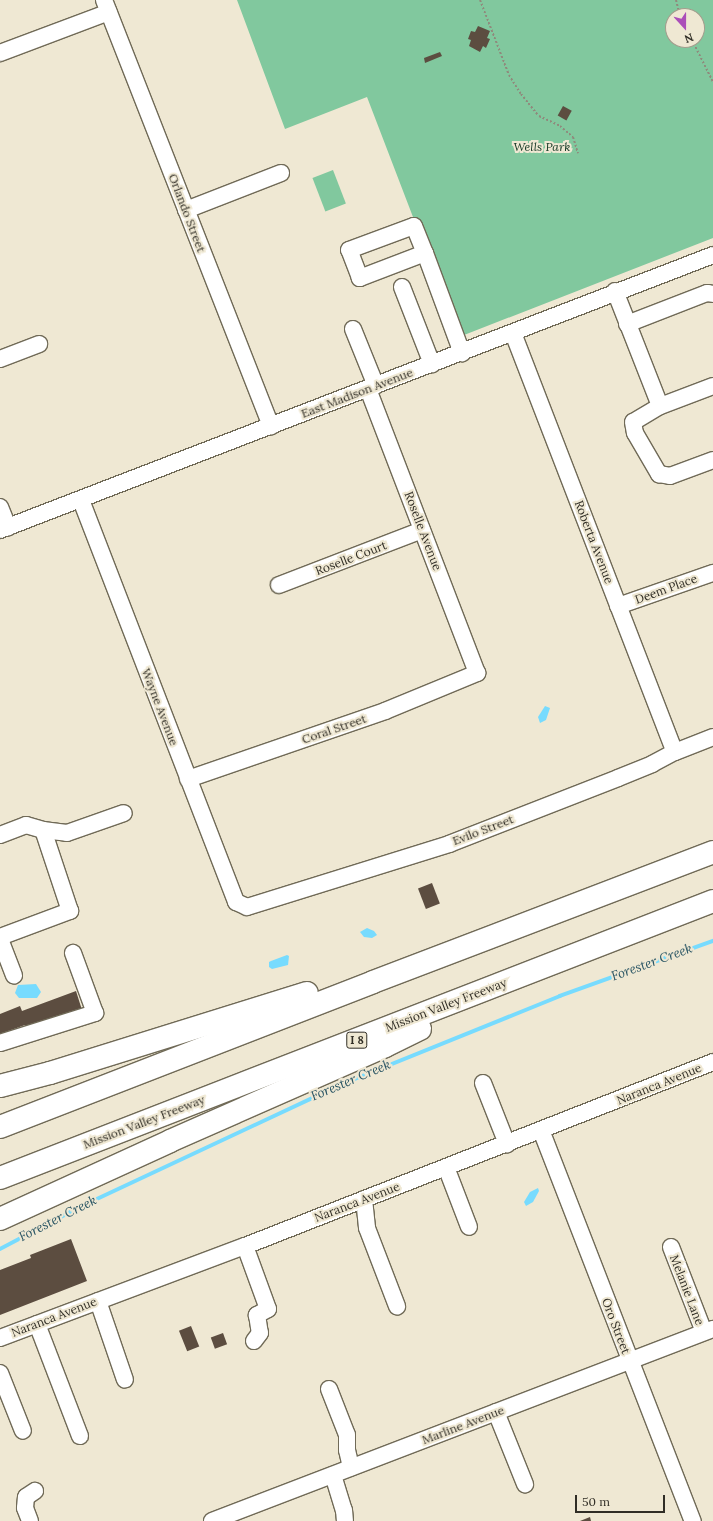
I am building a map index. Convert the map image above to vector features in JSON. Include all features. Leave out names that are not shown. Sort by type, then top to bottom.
[{"type":"highway","points":[[0,1127],[372,982],[713,852]]},
{"type":"highway","name":"Mission Valley Freeway","points":[[0,1178],[713,901]]},
{"type":"highway","points":[[0,1220],[170,1141],[385,1046],[539,969]]},
{"type":"highway","points":[[0,1086],[50,1073],[328,986],[372,982]]},
{"type":"street","points":[[0,53],[106,6]]},
{"type":"street","name":"Orlando Street","points":[[106,6],[271,426]]},
{"type":"street","points":[[186,210],[281,173]]},
{"type":"street","points":[[425,253],[462,353]]},
{"type":"street","name":"East Madison Avenue","points":[[4,529],[514,333],[615,291],[713,255]]},
{"type":"street","points":[[402,287],[432,364]]},
{"type":"street","points":[[615,291],[660,406]]},
{"type":"street","points":[[627,324],[707,293],[713,294]]},
{"type":"street","name":"Roselle Avenue","points":[[353,329],[422,530],[477,673]]},
{"type":"street","name":"Roberta Avenue","points":[[514,333],[675,752]]},
{"type":"street","points":[[0,359],[39,344]]},
{"type":"street","points":[[713,386],[660,406],[633,422],[635,432],[659,474],[670,476],[713,460]]},
{"type":"street","name":"Wayne Avenue","points":[[81,500],[236,902],[247,907]]},
{"type":"street","points":[[0,507],[4,529]]},
{"type":"street","name":"Roselle Court","points":[[279,585],[422,530]]},
{"type":"street","name":"Deem Place","points":[[618,606],[713,572]]},
{"type":"street","name":"Coral Street","points":[[188,779],[385,711],[477,673]]},
{"type":"street","name":"Evilo Street","points":[[247,907],[449,844],[618,778],[652,764],[675,752],[713,737]]},
{"type":"street","points":[[0,835],[26,825],[43,830],[67,833],[124,813]]},
{"type":"street","points":[[14,975],[0,938],[70,911],[43,830]]},
{"type":"street","points":[[0,1043],[95,1013],[73,953]]},
{"type":"street","name":"Naranca Avenue","points":[[0,1338],[245,1246],[508,1144],[713,1062]]},
{"type":"street","points":[[483,1083],[508,1144]]},
{"type":"street","name":"Oro Street","points":[[541,1130],[693,1521]]},
{"type":"street","points":[[446,1167],[469,1227]]},
{"type":"street","points":[[364,1199],[367,1228],[397,1306]]},
{"type":"street","points":[[245,1246],[268,1309],[257,1315],[260,1333],[254,1341]]},
{"type":"street","name":"Melanie Lane","points":[[671,1247],[708,1330]]},
{"type":"street","points":[[98,1301],[125,1380]]},
{"type":"street","points":[[37,1324],[80,1436]]},
{"type":"street","name":"Marline Avenue","points":[[212,1521],[708,1330]]},
{"type":"street","points":[[0,1373],[23,1431]]},
{"type":"street","points":[[329,1389],[347,1435],[347,1450],[351,1468]]},
{"type":"street","points":[[496,1412],[525,1484]]},
{"type":"street","points":[[333,1475],[344,1510],[345,1521]]},
{"type":"street","points":[[30,1521],[25,1508],[26,1497],[35,1491]]},
{"type":"path","points":[[480,0],[509,75],[520,94],[539,116],[560,126],[573,137],[578,153]]},
{"type":"path","points":[[696,48],[713,82]]},
{"type":"green space","name":"Wells Park","points":[[237,0],[713,0],[713,238],[459,337],[367,97],[285,129]]},
{"type":"green space","points":[[333,170],[346,204],[325,211],[312,178]]},
{"type":"water","points":[[545,706],[550,708],[546,720],[540,723],[538,717]]},
{"type":"water","points":[[367,928],[374,931],[377,935],[372,938],[364,937],[360,932]]},
{"type":"water","points":[[287,955],[289,956],[288,965],[272,969],[269,967],[269,962]]},
{"type":"water","points":[[36,984],[41,992],[37,998],[19,998],[15,993],[18,985]]},
{"type":"water","points":[[538,1188],[539,1191],[533,1202],[526,1206],[524,1202],[530,1192]]},
{"type":"building","points":[[478,26],[490,31],[487,38],[490,39],[486,48],[483,46],[480,52],[469,46],[471,40],[468,39],[471,31],[475,32]]},
{"type":"building","points":[[440,52],[442,56],[425,63],[424,58]]},
{"type":"building","points":[[563,106],[572,111],[566,120],[558,116]]},
{"type":"building","points":[[432,883],[440,904],[426,909],[418,888]]},
{"type":"building","points":[[76,991],[82,1010],[27,1030],[25,1025],[0,1034],[0,1014],[20,1006],[22,1011]]},
{"type":"building","points":[[71,1239],[87,1281],[0,1315],[0,1270],[31,1258],[30,1255]]},
{"type":"building","points":[[191,1326],[199,1346],[187,1351],[179,1331]]},
{"type":"building","points":[[223,1333],[227,1344],[215,1349],[211,1337]]},
{"type":"building","points":[[590,1517],[591,1521],[580,1521]]},
{"type":"waterway","name":"Forester Creek","points":[[0,1249],[82,1206],[340,1085],[560,996],[713,941]]}]
